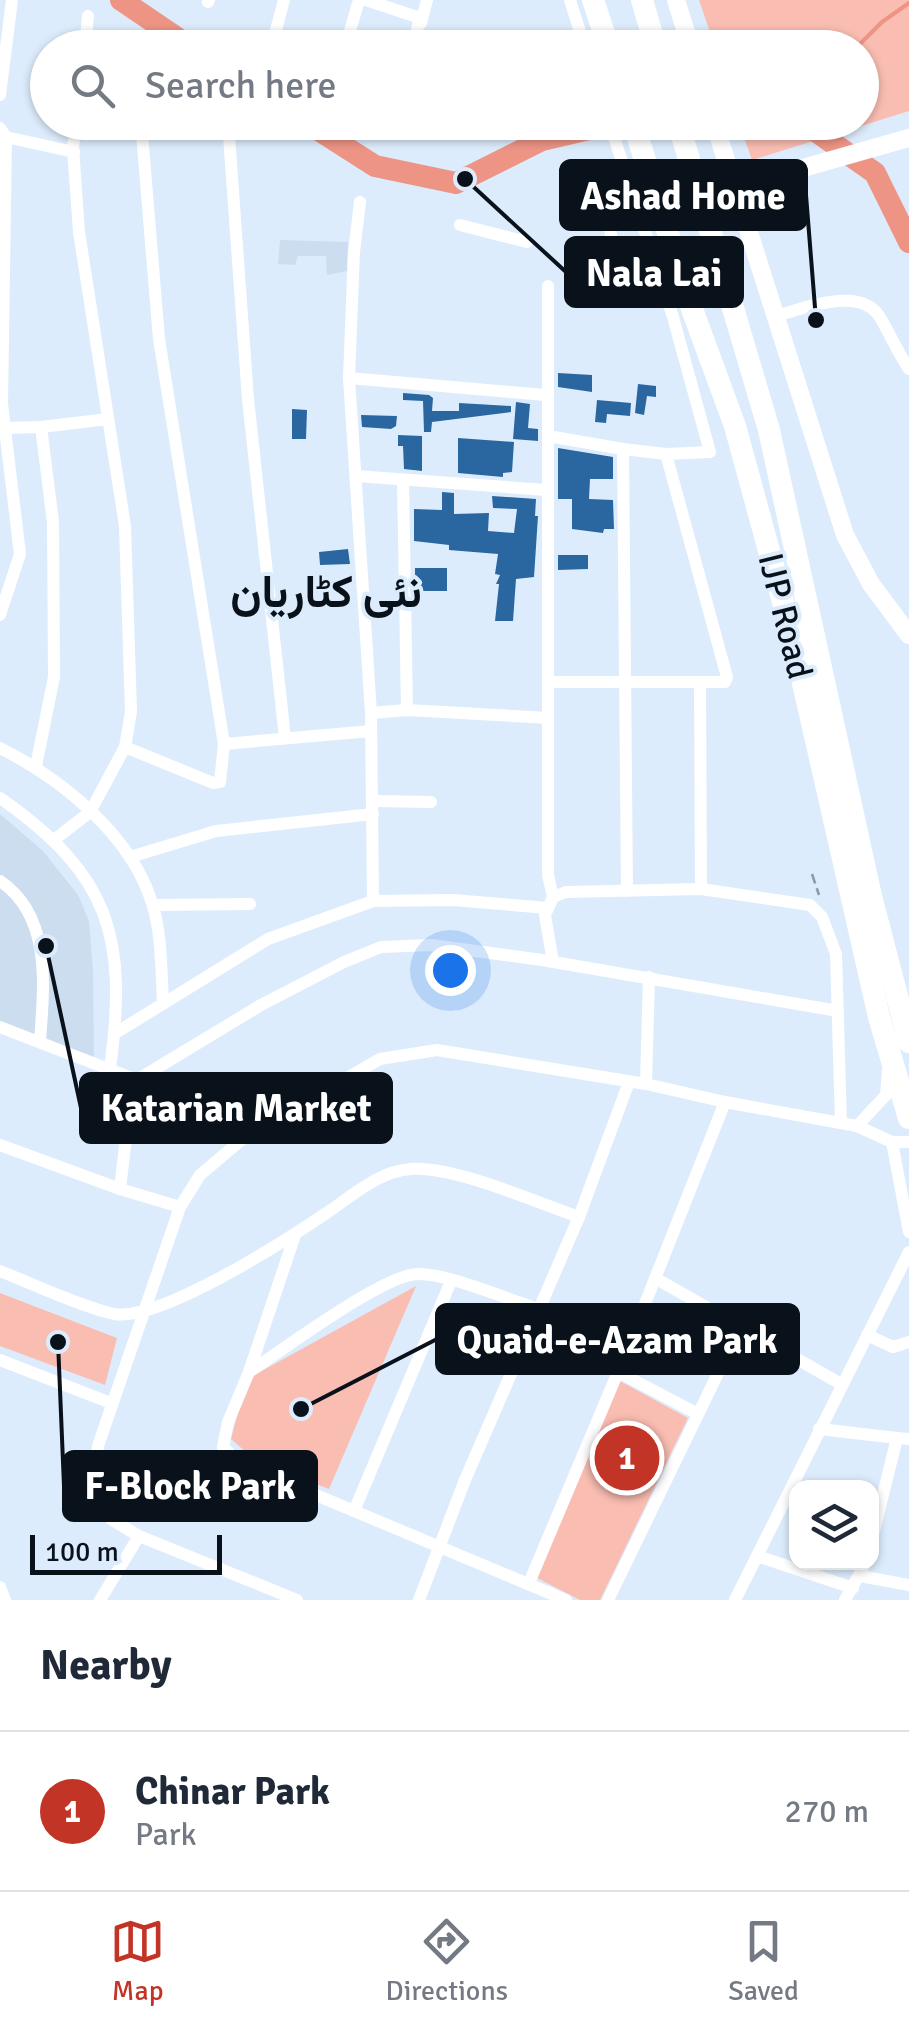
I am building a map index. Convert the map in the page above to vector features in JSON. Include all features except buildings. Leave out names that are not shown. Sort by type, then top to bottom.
[{"type":"highway","points":[[593,0],[603,30]]},
{"type":"highway","points":[[642,0],[651,30]]},
{"type":"highway","name":"IJP Road","points":[[639,140],[661,210],[683,313],[734,426],[871,896],[909,1118]]},
{"type":"highway","name":"IJP Road","points":[[683,140],[769,430],[837,787]]},
{"type":"street","points":[[0,96],[12,0]]},
{"type":"street","points":[[276,30],[284,0]]},
{"type":"street","points":[[352,30],[363,0],[420,18],[421,23]]},
{"type":"street","points":[[418,30],[426,0]]},
{"type":"street","points":[[570,0],[580,30]]},
{"type":"street","points":[[87,30],[88,16]]},
{"type":"street","points":[[0,614],[20,554],[4,428],[3,132],[30,140]]},
{"type":"street","points":[[733,180],[796,171],[909,138]]},
{"type":"street","points":[[31,140],[74,152]]},
{"type":"street","points":[[54,840],[90,812],[126,747],[131,712],[125,526],[79,232],[75,140]]},
{"type":"street","points":[[126,747],[213,784],[223,776],[224,744],[160,339],[143,140]]},
{"type":"street","points":[[229,140],[252,434],[285,738]]},
{"type":"street","points":[[548,436],[623,450],[666,454],[710,452],[683,313],[663,289],[614,140]]},
{"type":"street","points":[[720,140],[845,534],[871,584],[909,635]]},
{"type":"street","points":[[360,202],[349,378],[371,714],[373,902]]},
{"type":"street","points":[[610,219],[616,285],[663,289]]},
{"type":"street","points":[[460,225],[527,242]]},
{"type":"street","points":[[548,286],[551,903]]},
{"type":"street","points":[[775,316],[839,302],[864,304],[882,320],[909,369]]},
{"type":"street","points":[[349,378],[546,395]]},
{"type":"street","points":[[4,428],[41,428],[108,419]]},
{"type":"street","points":[[36,766],[54,678],[53,522],[41,428]]},
{"type":"street","points":[[623,450],[627,890]]},
{"type":"street","points":[[548,682],[725,682],[727,676],[666,454]]},
{"type":"street","points":[[356,476],[546,490]]},
{"type":"street","points":[[403,480],[407,710]]},
{"type":"street","points":[[700,682],[701,889]]},
{"type":"street","points":[[371,714],[407,710],[548,718]]},
{"type":"street","points":[[224,744],[371,731]]},
{"type":"street","points":[[0,748],[36,766],[90,812],[140,870],[153,905],[163,1002]]},
{"type":"street","points":[[0,798],[54,840],[76,863],[98,897],[112,935],[114,1034],[110,1068]]},
{"type":"street","points":[[130,857],[216,831],[431,802]]},
{"type":"street","points":[[0,881],[12,889],[38,935],[45,978],[40,1041]]},
{"type":"street","points":[[553,962],[545,915],[551,903],[566,892],[701,889],[810,905],[822,916],[836,954],[841,1123]]},
{"type":"street","points":[[114,1034],[268,939],[373,902],[551,903]]},
{"type":"street","points":[[153,905],[250,904]]},
{"type":"street","points":[[120,1189],[136,1080],[261,1005],[381,947],[430,945],[553,962],[838,1011]]},
{"type":"street","points":[[646,1084],[649,977]]},
{"type":"street","points":[[0,1027],[136,1080]]},
{"type":"street","points":[[858,1126],[886,1095],[899,1047]]},
{"type":"street","points":[[296,1600],[139,1536],[111,1519],[93,1486],[98,1446],[111,1402],[146,1312],[180,1206],[200,1174],[246,1136],[380,1058],[437,1050],[646,1084],[858,1126],[892,1142],[909,1142]]},
{"type":"street","points":[[419,1600],[438,1546],[579,1218],[628,1082]]},
{"type":"street","points":[[529,1583],[725,1102]]},
{"type":"street","points":[[892,1142],[909,1232]]},
{"type":"street","points":[[0,1145],[120,1189],[180,1206]]},
{"type":"street","points":[[0,1272],[116,1314],[146,1312],[295,1235],[378,1178],[408,1169],[430,1170],[480,1183],[579,1218]]},
{"type":"street","points":[[295,1235],[228,1422],[223,1447],[240,1463],[566,1600]]},
{"type":"street","points":[[735,1600],[909,1252]]},
{"type":"street","points":[[248,1372],[384,1285],[414,1274],[451,1281],[539,1309]]},
{"type":"street","points":[[655,1278],[841,1384]]},
{"type":"street","points":[[354,1510],[451,1281]]},
{"type":"street","points":[[608,1600],[740,1328]]},
{"type":"street","points":[[867,1334],[893,1347],[909,1342]]},
{"type":"street","points":[[0,1360],[111,1402]]},
{"type":"street","points":[[618,1372],[698,1414]]},
{"type":"street","points":[[820,1428],[903,1439],[879,1516]]},
{"type":"street","points":[[100,1600],[139,1536]]},
{"type":"street","points":[[757,1556],[856,1582],[909,1585]]},
{"type":"street","points":[[0,1588],[5,1600]]},
{"type":"shaded area","points":[[699,0],[909,0],[909,111],[879,120],[879,30],[709,30]]},
{"type":"shaded area","points":[[745,140],[816,140],[752,160]]},
{"type":"shaded area","points":[[280,240],[348,242],[347,271],[327,275],[326,256],[298,256],[295,265],[278,264]]},
{"type":"shaded area","points":[[0,814],[43,851],[78,895],[89,921],[94,1063],[0,1028]]},
{"type":"shaded area","points":[[416,1286],[329,1489],[257,1462],[231,1439],[247,1379]]},
{"type":"shaded area","points":[[0,1293],[117,1338],[105,1385],[0,1346]]},
{"type":"shaded area","points":[[618,1380],[688,1418],[600,1600],[580,1600],[537,1578]]},
{"type":"waterway","points":[[121,0],[165,30]]},
{"type":"waterway","points":[[874,30],[909,3]]},
{"type":"waterway","points":[[334,140],[375,166],[456,183],[542,140]]},
{"type":"waterway","points":[[828,140],[875,173],[909,242]]},
{"type":"place","name":"Nala Lai","points":[[465,179]]},
{"type":"place","name":"Ashad Home","points":[[816,320]]},
{"type":"place","name":"Katarian Market","points":[[46,946]]},
{"type":"place","name":"F-Block Park","points":[[58,1342]]},
{"type":"place","name":"Quaid-e-Azam Park","points":[[301,1409]]},
{"type":"place","name":"Chinar Park","points":[[627,1458]]},
{"type":"district","name":"نئی کٹاریان","points":[[326,592]]}]
